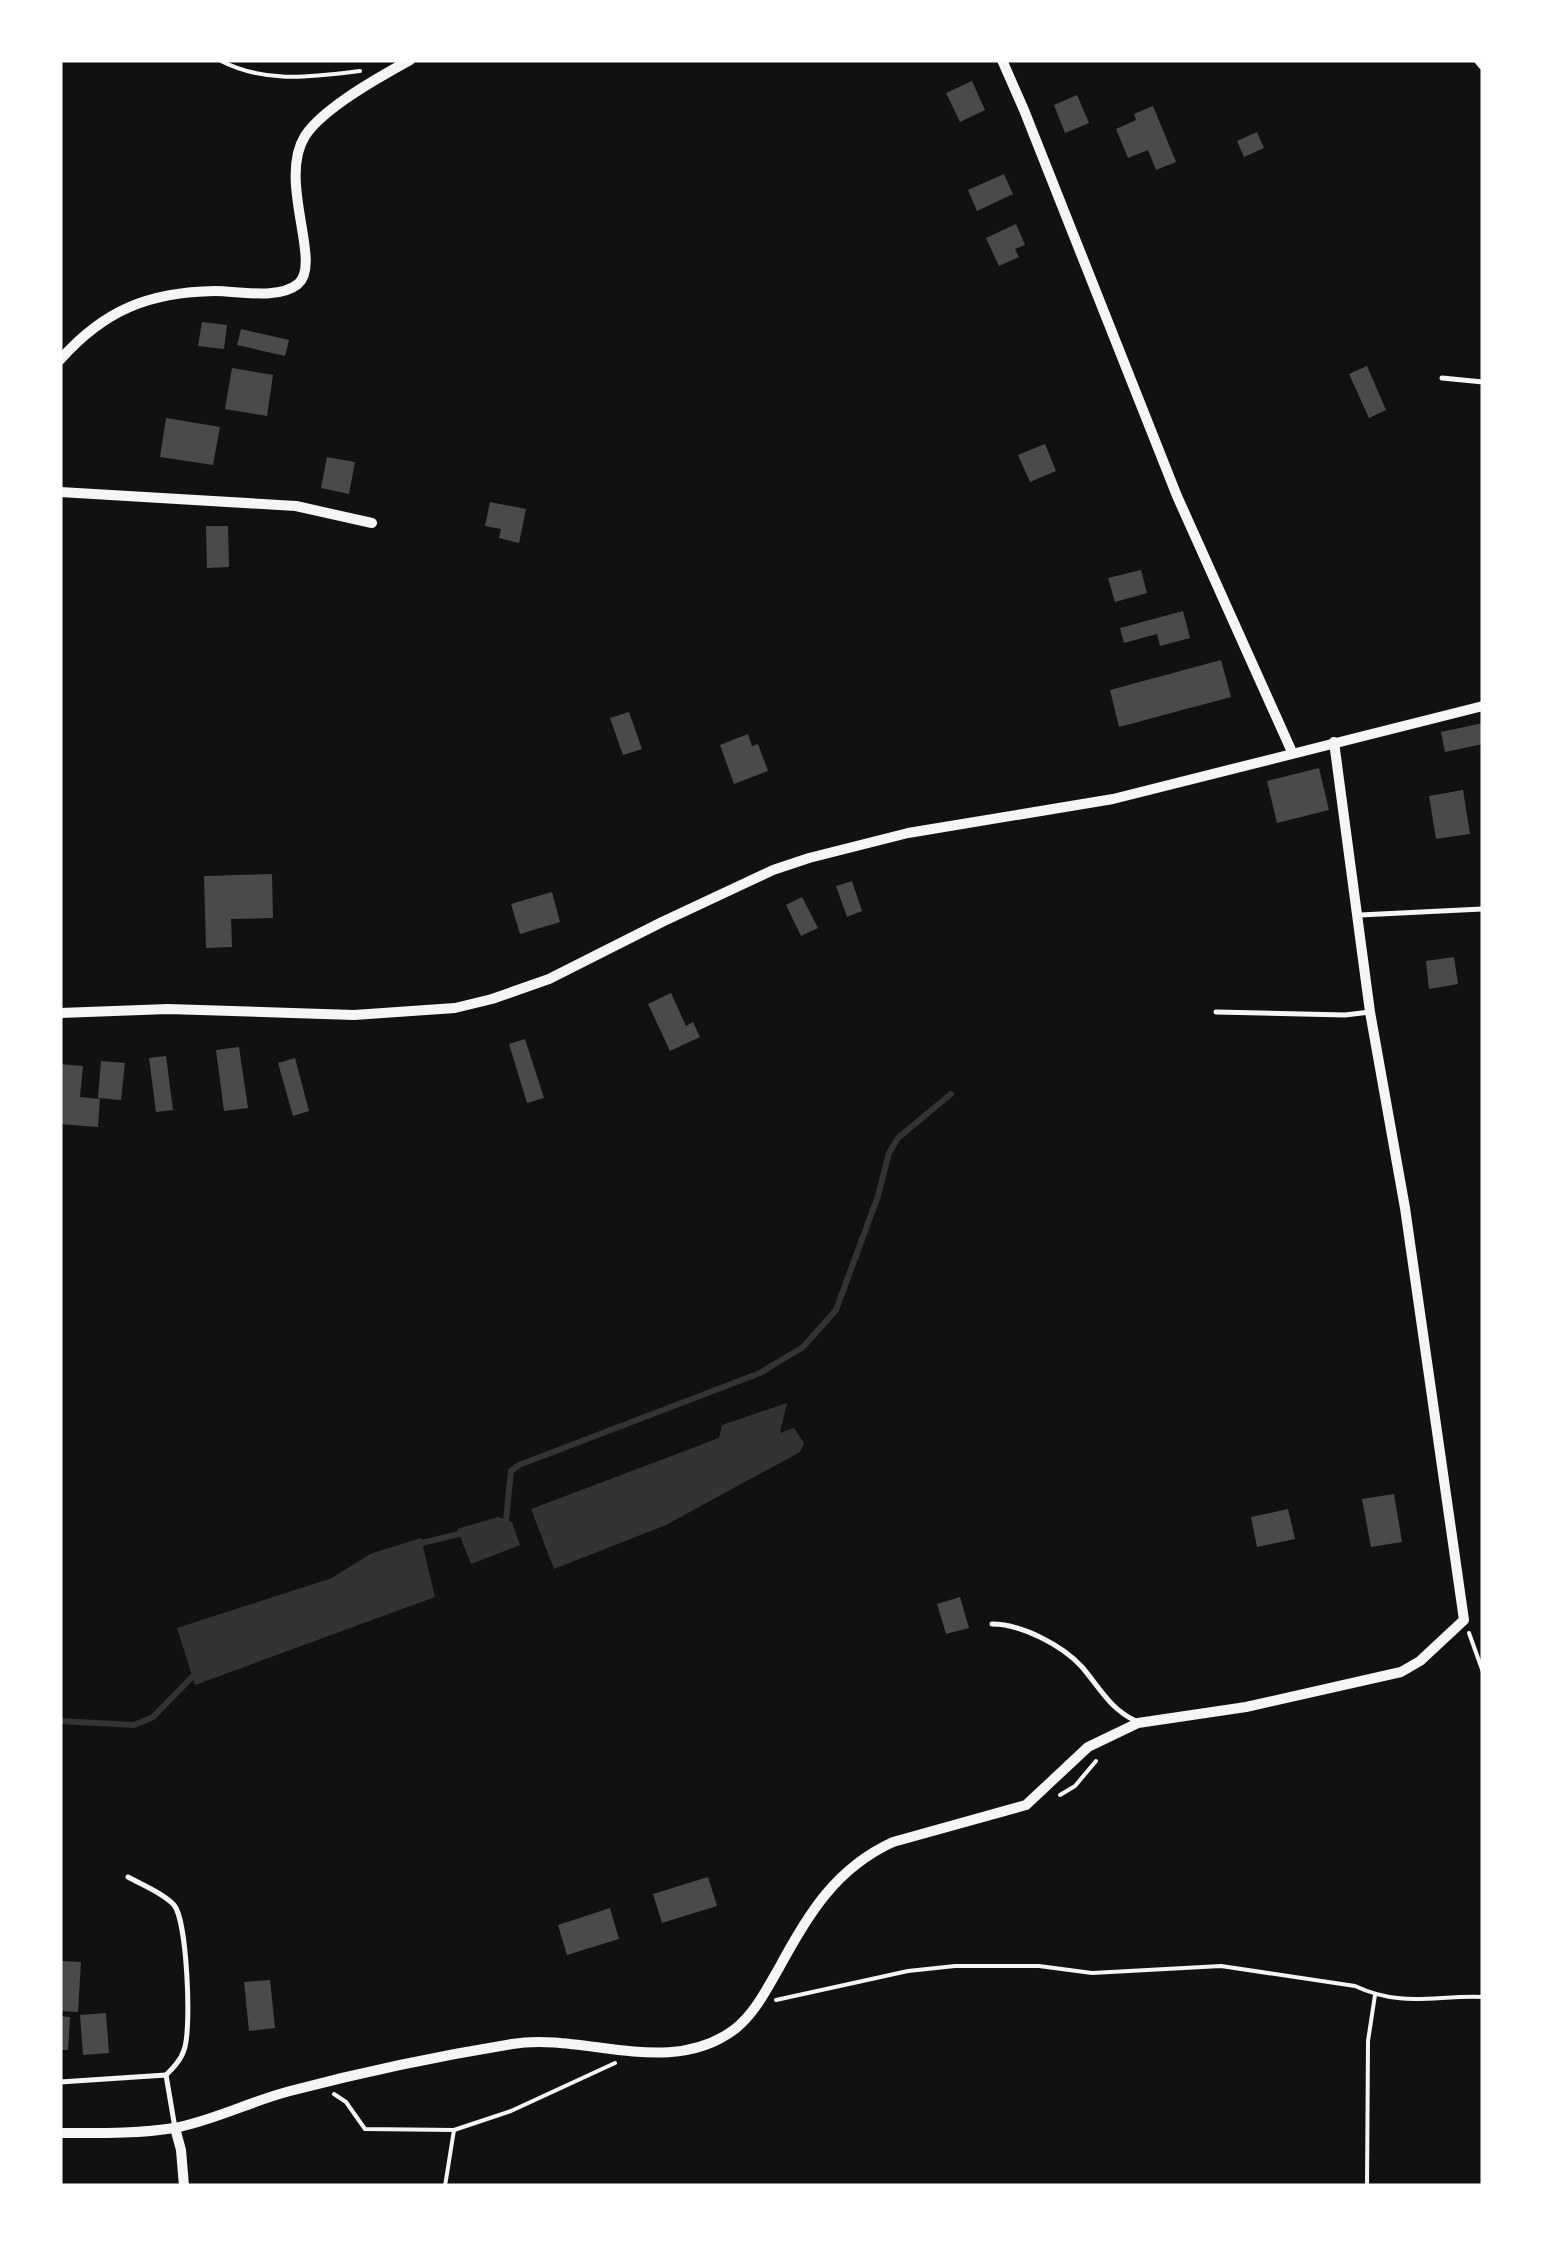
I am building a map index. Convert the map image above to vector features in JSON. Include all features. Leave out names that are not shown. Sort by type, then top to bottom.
[{"type":"street","points":[[60,360],[95,325],[130,305],[191,293],[279,291],[298,283],[304,276],[306,250],[294,173],[303,139],[332,110],[410,60]]},
{"type":"street","points":[[1002,60],[1177,496],[1292,752]]},
{"type":"street","points":[[60,492],[296,506],[372,523]]},
{"type":"street","points":[[60,1013],[168,1010],[354,1015],[455,1008],[549,979],[662,922],[809,858],[908,833],[1113,799],[1483,706]]},
{"type":"street","points":[[60,2132],[174,2128],[317,2084],[514,2044],[550,2043],[638,2053],[701,2045],[734,2029],[757,2006],[807,1915],[858,1860],[893,1842],[1026,1804],[1088,1746],[1138,1722],[1246,1707],[1380,1679],[1420,1661],[1464,1620],[1405,1208],[1370,1012],[1334,742]]},
{"type":"street","points":[[174,2128],[181,2150],[184,2186]]},
{"type":"lane","points":[[1442,378],[1483,382]]},
{"type":"lane","points":[[1356,915],[1482,909]]},
{"type":"lane","points":[[1216,1012],[1370,1012]]},
{"type":"lane","points":[[992,1624],[1015,1626],[1072,1658],[1114,1708],[1138,1722]]},
{"type":"lane","points":[[128,1878],[173,1904],[180,1915],[188,1982],[188,2036],[184,2052],[166,2075],[174,2128]]},
{"type":"lane","points":[[60,2082],[166,2075]]},
{"type":"path","points":[[218,60],[237,70],[276,77],[305,78],[362,70]]},
{"type":"path","points":[[1464,1620],[1483,1672]]},
{"type":"path","points":[[757,2006],[908,1971],[956,1966],[1038,1966],[1092,1973],[1221,1966],[1355,1986],[1375,1995],[1426,2001],[1450,1996],[1483,1997]]},
{"type":"path","points":[[1367,2186],[1368,2041],[1375,1995]]},
{"type":"path","points":[[317,2084],[346,2102],[365,2129],[454,2130],[511,2111],[638,2053]]},
{"type":"path","points":[[445,2186],[454,2130]]},
{"type":"shaded area","points":[[787,1403],[780,1433],[794,1428],[804,1443],[800,1452],[666,1525],[554,1569],[531,1509],[719,1438],[722,1425]]},
{"type":"shaded area","points":[[498,1517],[512,1522],[520,1545],[471,1564],[457,1529]]},
{"type":"shaded area","points":[[421,1538],[435,1597],[195,1685],[177,1628],[332,1578],[370,1554]]},
{"type":"building","points":[[972,81],[985,110],[960,122],[946,93]]},
{"type":"building","points":[[1077,95],[1089,123],[1065,133],[1054,105]]},
{"type":"building","points":[[1153,106],[1176,162],[1156,170],[1148,150],[1128,158],[1116,129],[1136,120],[1134,114]]},
{"type":"building","points":[[1257,132],[1264,148],[1244,157],[1237,141]]},
{"type":"building","points":[[1004,174],[1013,194],[977,211],[968,190]]},
{"type":"building","points":[[1016,224],[1025,245],[1015,249],[1019,257],[999,266],[986,238]]},
{"type":"building","points":[[202,322],[227,325],[224,349],[198,346]]},
{"type":"building","points":[[241,329],[289,340],[285,356],[237,345]]},
{"type":"building","points":[[1367,366],[1386,410],[1369,418],[1349,374]]},
{"type":"building","points":[[232,368],[273,375],[267,416],[225,409]]},
{"type":"building","points":[[166,418],[220,427],[213,465],[160,457]]},
{"type":"building","points":[[1045,444],[1056,471],[1030,482],[1018,455]]},
{"type":"building","points":[[327,457],[355,462],[349,494],[321,488]]},
{"type":"building","points":[[490,502],[526,509],[519,543],[499,538],[501,529],[485,526]]},
{"type":"building","points":[[206,526],[228,526],[229,567],[207,568]]},
{"type":"building","points":[[1141,570],[1147,593],[1115,602],[1108,578]]},
{"type":"building","points":[[1183,611],[1190,638],[1160,646],[1157,634],[1124,643],[1120,628]]},
{"type":"building","points":[[1221,660],[1231,697],[1119,727],[1110,690]]},
{"type":"building","points":[[629,712],[642,749],[623,755],[610,718]]},
{"type":"building","points":[[1483,723],[1483,744],[1445,752],[1441,732]]},
{"type":"building","points":[[748,734],[752,746],[758,744],[768,771],[734,784],[720,745]]},
{"type":"building","points":[[1319,768],[1329,810],[1277,823],[1267,781]]},
{"type":"building","points":[[1463,790],[1470,834],[1436,839],[1429,796]]},
{"type":"building","points":[[272,874],[273,918],[231,919],[232,947],[206,948],[204,876]]},
{"type":"building","points":[[852,881],[862,911],[847,917],[836,886]]},
{"type":"building","points":[[552,892],[560,922],[520,934],[511,904]]},
{"type":"building","points":[[802,897],[818,928],[801,936],[786,905]]},
{"type":"building","points":[[1454,957],[1458,984],[1429,989],[1426,961]]},
{"type":"building","points":[[671,993],[686,1026],[693,1022],[700,1037],[670,1051],[648,1004]]},
{"type":"building","points":[[525,1039],[544,1098],[527,1103],[509,1044]]},
{"type":"building","points":[[239,1047],[248,1108],[224,1111],[216,1050]]},
{"type":"building","points":[[166,1056],[173,1110],[156,1112],[149,1058]]},
{"type":"building","points":[[295,1058],[309,1111],[293,1116],[278,1063]]},
{"type":"building","points":[[101,1061],[125,1063],[121,1100],[98,1098]]},
{"type":"building","points":[[60,1064],[83,1066],[80,1097],[100,1099],[98,1127],[60,1124]]},
{"type":"building","points":[[1394,1494],[1402,1542],[1371,1547],[1362,1499]]},
{"type":"building","points":[[1288,1509],[1295,1539],[1257,1547],[1251,1517]]},
{"type":"building","points":[[960,1597],[969,1628],[946,1634],[937,1604]]},
{"type":"building","points":[[708,1877],[717,1906],[662,1923],[653,1894]]},
{"type":"building","points":[[610,1908],[619,1939],[567,1955],[558,1925]]},
{"type":"building","points":[[62,1961],[81,1962],[78,2012],[60,2011]]},
{"type":"building","points":[[270,1980],[275,2028],[249,2031],[244,1982]]},
{"type":"building","points":[[106,2013],[109,2053],[83,2055],[80,2015]]},
{"type":"building","points":[[60,2016],[70,2017],[68,2050],[60,2050]]},
{"type":"waterway","points":[[506,1520],[511,1471],[519,1465],[760,1373],[803,1347],[836,1310],[878,1196],[889,1153],[898,1138],[951,1094]]},
{"type":"waterway","points":[[422,1543],[459,1534]]},
{"type":"waterway","points":[[60,1721],[134,1725],[153,1717],[192,1677]]}]
